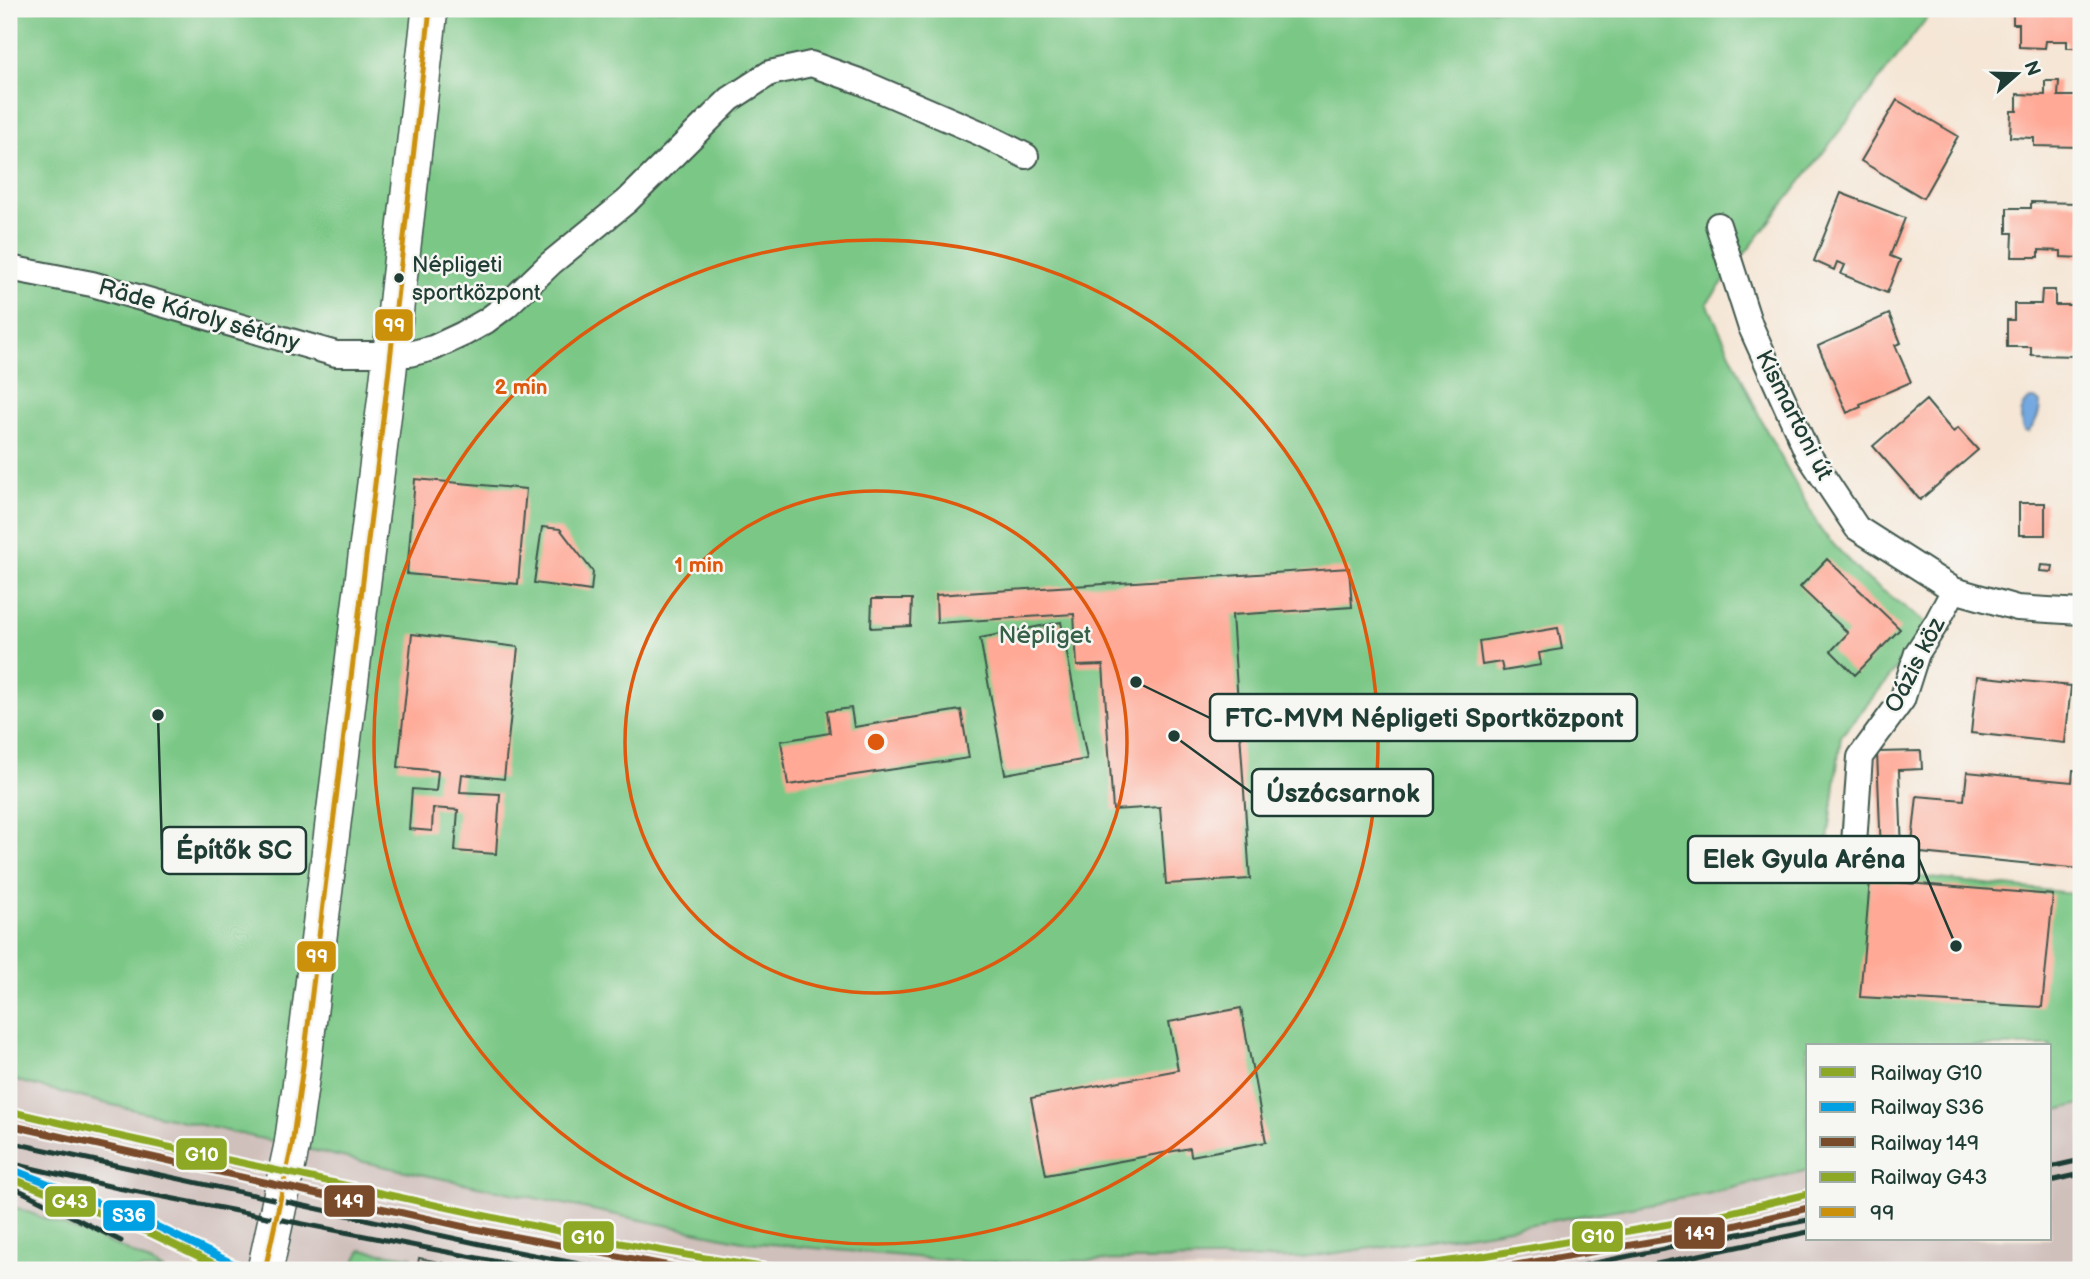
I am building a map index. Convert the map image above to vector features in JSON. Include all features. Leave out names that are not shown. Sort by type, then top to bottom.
[{"type":"street","points":[[265,1270],[292,1145],[303,1066],[430,9]]},
{"type":"street","name":"Räde Károly sétány","points":[[9,268],[92,284],[336,354],[418,353],[486,321],[506,306],[551,263],[627,201],[730,99],[770,73],[811,64],[883,91],[1026,156]]},
{"type":"street","name":"Kismartoni út","points":[[1717,225],[1750,325],[1808,454],[1857,528],[1954,590],[2017,607],[2081,612]]},
{"type":"street","name":"Oázis köz","points":[[1853,858],[1860,757],[1902,700],[1917,653],[1954,590]]},
{"type":"shaded area","points":[[9,1079],[386,1167],[747,1241],[970,1262],[1301,1258],[1486,1232],[1707,1194],[1806,1170],[1806,1240],[2052,1240],[2052,1111],[2081,1104],[2081,1270],[410,1270],[411,1257],[362,1250],[350,1270],[164,1270],[120,1247],[9,1205]]},
{"type":"green space","name":"Népliget","points":[[9,9],[1934,9],[1707,303],[1764,426],[1822,532],[1862,575],[1931,627],[1841,736],[1825,867],[2081,894],[2081,1104],[2052,1111],[2052,1044],[1806,1044],[1806,1170],[1707,1194],[1486,1232],[1301,1258],[970,1262],[747,1242],[386,1167],[9,1079]]},
{"type":"green space","points":[[9,1205],[120,1247],[164,1270],[9,1270]]},
{"type":"green space","points":[[361,1250],[412,1257],[410,1270],[350,1270]]},
{"type":"water","points":[[2030,399],[2040,403],[2040,407],[2037,419],[2028,432],[2022,427],[2021,418],[2022,410]]},
{"type":"building","points":[[2013,9],[2081,9],[2081,48],[2067,48],[2067,41],[2046,41],[2045,48],[2019,47],[2019,24],[2013,24]]},
{"type":"building","points":[[2045,81],[2059,81],[2058,96],[2081,96],[2081,147],[2034,146],[2034,138],[2010,137],[2011,111],[2017,111],[2017,94],[2045,95]]},
{"type":"building","points":[[1897,100],[1958,136],[1923,198],[1861,161]]},
{"type":"building","points":[[1841,193],[1905,218],[1890,256],[1900,260],[1887,293],[1841,274],[1845,265],[1837,262],[1834,270],[1814,261]]},
{"type":"building","points":[[2031,202],[2079,203],[2081,258],[2061,257],[2061,251],[2039,250],[2039,257],[2012,257],[2013,233],[2007,233],[2007,208],[2031,208]]},
{"type":"building","points":[[2042,290],[2055,290],[2055,305],[2081,305],[2079,356],[2031,355],[2031,347],[2007,347],[2007,320],[2014,320],[2014,304],[2041,304]]},
{"type":"building","points":[[1889,314],[1901,343],[1895,345],[1911,382],[1860,404],[1861,407],[1847,413],[1818,346]]},
{"type":"building","points":[[1926,400],[1953,432],[1958,428],[1978,450],[1920,500],[1873,446]]},
{"type":"building","points":[[415,479],[526,489],[518,584],[407,574]]},
{"type":"building","points":[[2019,503],[2045,503],[2045,535],[2019,535]]},
{"type":"building","points":[[542,527],[560,529],[593,572],[591,591],[534,583]]},
{"type":"building","points":[[1827,559],[1900,629],[1855,675],[1831,651],[1848,633],[1800,587]]},
{"type":"building","points":[[2041,565],[2053,566],[2052,572],[2040,571]]},
{"type":"building","points":[[1349,568],[1352,607],[1232,615],[1250,879],[1166,884],[1160,807],[1113,810],[1103,665],[1077,666],[1074,614],[937,623],[936,595]]},
{"type":"building","points":[[872,599],[912,599],[911,626],[871,628]]},
{"type":"building","points":[[1061,622],[1087,759],[1005,774],[980,638]]},
{"type":"building","points":[[1558,628],[1562,649],[1539,653],[1541,665],[1503,671],[1501,662],[1482,665],[1479,641]]},
{"type":"building","points":[[412,634],[518,647],[504,779],[462,774],[460,792],[500,794],[496,854],[455,851],[458,810],[433,808],[432,831],[409,829],[412,789],[436,791],[438,771],[398,767]]},
{"type":"building","points":[[1977,676],[2071,686],[2065,743],[1971,733]]},
{"type":"building","points":[[851,708],[854,727],[961,710],[969,758],[788,785],[781,741],[830,733],[827,711]]},
{"type":"building","points":[[1921,751],[1922,769],[1899,770],[1902,852],[1881,853],[1877,752]]},
{"type":"building","points":[[2073,770],[2081,771],[2081,869],[1911,852],[1917,796],[1964,800],[1967,772],[2072,782]]},
{"type":"building","points":[[1870,880],[2053,895],[2042,1007],[1860,997]]},
{"type":"building","points":[[1241,1008],[1266,1142],[1191,1156],[1190,1148],[1046,1175],[1031,1098],[1178,1070],[1169,1022]]},
{"type":"building","points":[[419,1258],[444,1263],[443,1270],[417,1270]]},
{"type":"railway","points":[[9,1142],[610,1270]]},
{"type":"railway","points":[[2052,1167],[2081,1160]]},
{"type":"railway","points":[[9,1163],[118,1188],[540,1270]]},
{"type":"railway","points":[[2052,1181],[2081,1174]]},
{"type":"railway","points":[[9,1185],[121,1241]]},
{"type":"railway","points":[[1560,1270],[1806,1220]]},
{"type":"railway","points":[[1628,1270],[1806,1232]]},
{"type":"rail line","name":"G10","points":[[9,1111],[558,1231],[783,1270]]},
{"type":"rail line","name":"149","points":[[9,1125],[470,1228],[691,1270]]},
{"type":"rail line","name":"S36","points":[[9,1168],[156,1226],[246,1270]]},
{"type":"rail line","name":"G43","points":[[9,1177],[152,1234],[227,1270]]},
{"type":"rail line","name":"G10","points":[[1386,1270],[1710,1217],[1806,1194]]},
{"type":"rail line","name":"149","points":[[1487,1270],[1712,1231],[1806,1208]]},
{"type":"transit line","name":"99","points":[[265,1270],[292,1145],[303,1066],[386,395],[430,9]]},
{"type":"place","name":"Népligeti sportközpont","points":[[399,278]]},
{"type":"place","name":"FTC-MVM Népligeti Sportközpont","points":[[1136,682]]},
{"type":"place","name":"Építők SC","points":[[158,715]]},
{"type":"place","name":"Úszócsarnok","points":[[1174,736]]},
{"type":"place","name":"Elek Gyula Aréna","points":[[1956,946]]}]
